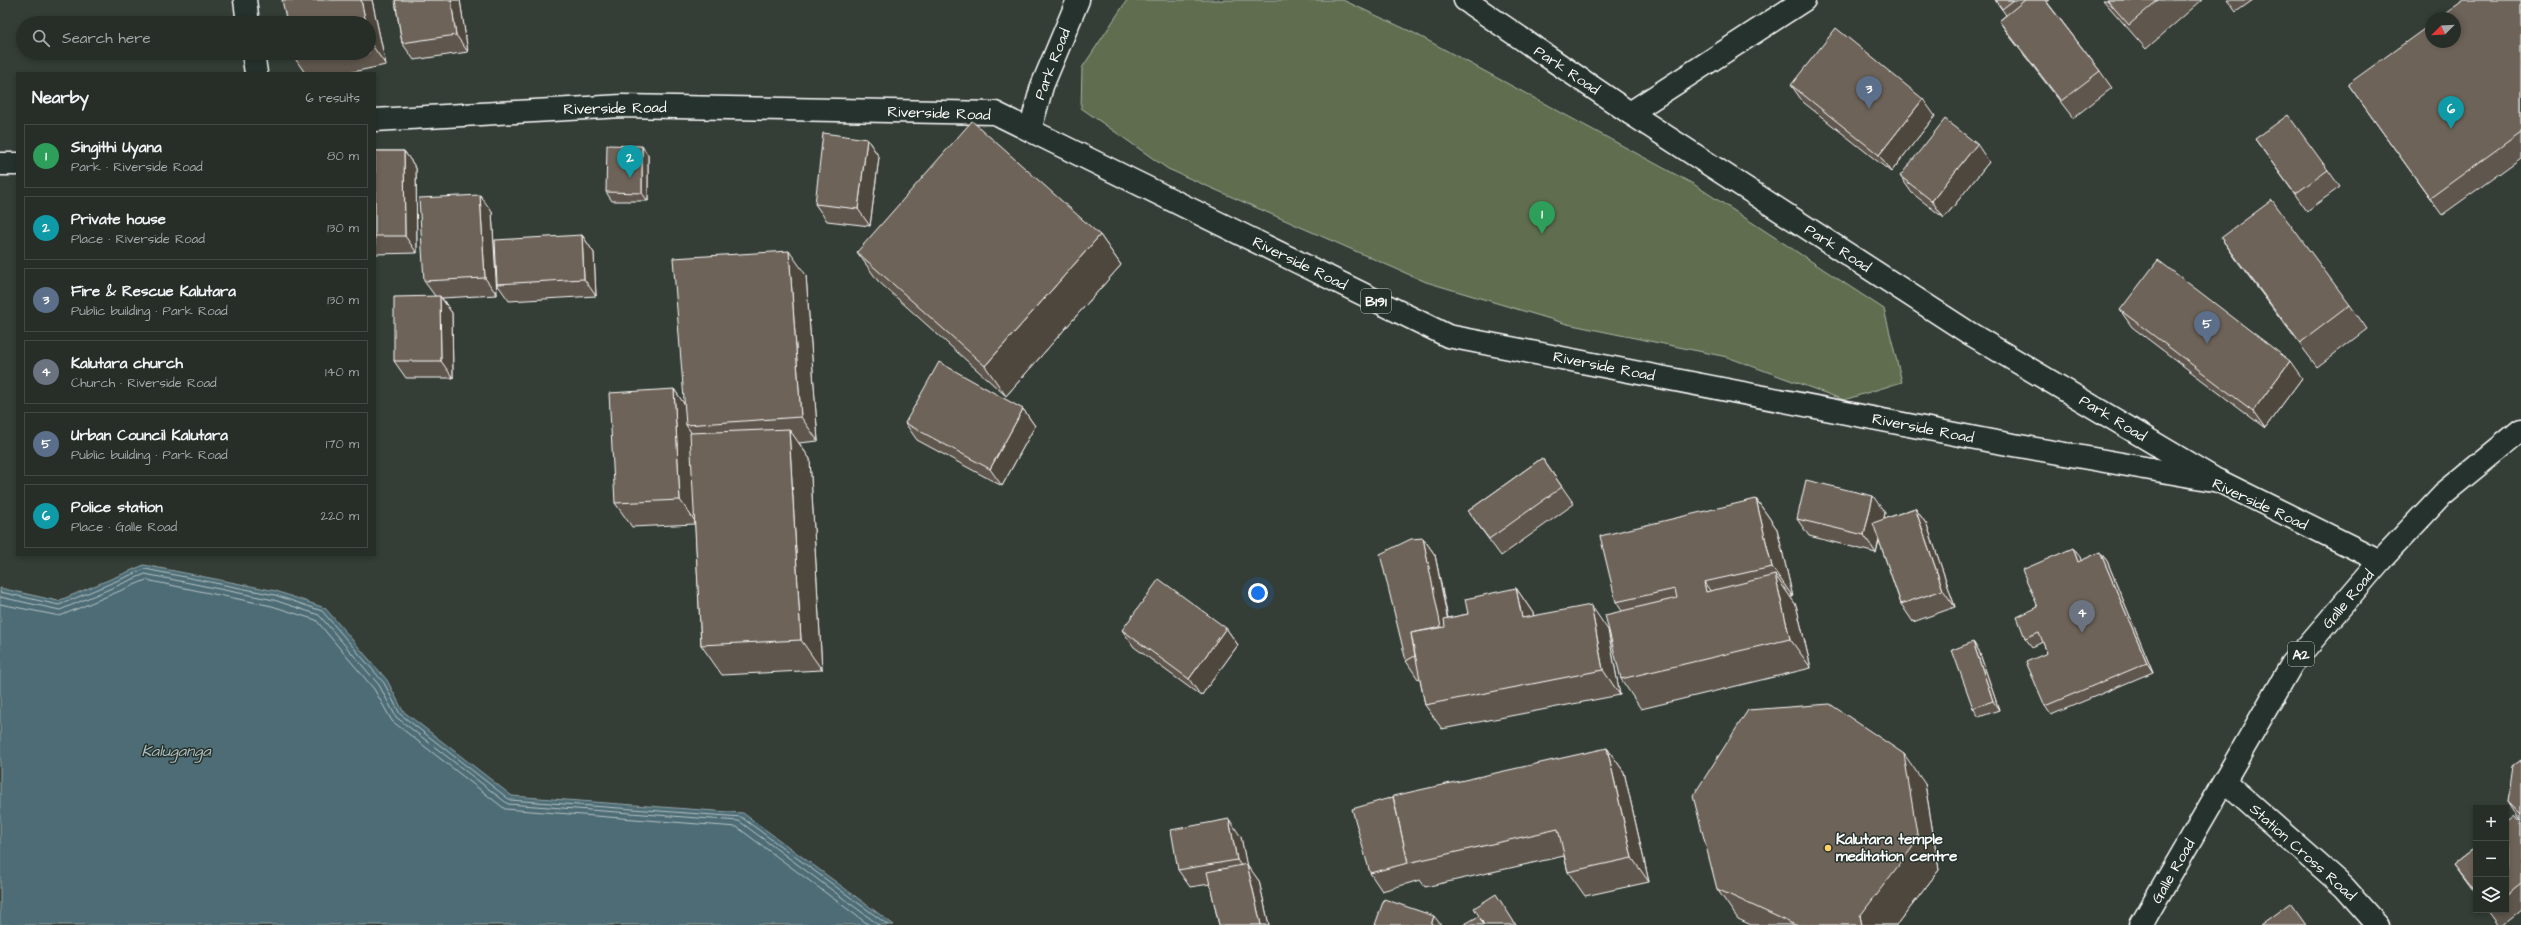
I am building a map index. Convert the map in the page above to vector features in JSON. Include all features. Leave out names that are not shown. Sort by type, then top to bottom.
[{"type":"main road","points":[[245,0],[247,16]]},
{"type":"main road","name":"Park Road","points":[[1030,130],[1042,86],[1078,0]]},
{"type":"main road","name":"Park Road","points":[[1465,0],[1630,113],[1969,333],[2219,481]]},
{"type":"main road","points":[[1630,113],[1804,0]]},
{"type":"main road","points":[[254,60],[256,72]]},
{"type":"main road","name":"Riverside Road","points":[[376,120],[622,106],[995,113],[1448,336],[1991,441],[2219,481],[2380,561]]},
{"type":"main road","points":[[0,164],[16,164]]},
{"type":"main road","name":"Galle Road","points":[[2141,925],[2292,664],[2380,561],[2443,494],[2521,430]]},
{"type":"main road","name":"Station Cross Road","points":[[2225,782],[2344,887],[2378,925]]},
{"type":"green space","points":[[1127,0],[1343,0],[1414,33],[1695,185],[1884,309],[1902,382],[1844,400],[1727,357],[1567,324],[1426,282],[1168,169],[1081,108],[1082,68]]},
{"type":"water","name":"Kaluganga","points":[[144,565],[276,591],[325,608],[387,680],[403,711],[512,796],[743,813],[894,925],[0,925],[0,588],[58,601]]},
{"type":"building","points":[[282,0],[361,0],[364,16],[285,16]]},
{"type":"building","points":[[395,0],[451,0],[456,35],[402,43]]},
{"type":"building","points":[[1996,0],[2014,0],[2002,9]]},
{"type":"building","points":[[2025,0],[2045,0],[2100,71],[2061,101],[1999,21]]},
{"type":"building","points":[[2107,0],[2158,0],[2129,25]]},
{"type":"building","points":[[2464,0],[2521,0],[2521,132],[2430,198],[2348,84],[2425,28],[2425,48],[2461,48],[2461,12],[2447,12]]},
{"type":"building","points":[[1836,28],[1923,99],[1879,155],[1791,85]]},
{"type":"building","points":[[2288,115],[2328,170],[2295,194],[2255,139]]},
{"type":"building","points":[[1945,119],[1977,144],[1932,201],[1900,176]]},
{"type":"building","points":[[972,121],[1100,235],[985,366],[857,252]]},
{"type":"building","points":[[823,133],[867,139],[858,209],[815,204]]},
{"type":"building","points":[[607,145],[642,146],[642,193],[606,192]]},
{"type":"building","points":[[376,151],[404,151],[405,236],[376,236]]},
{"type":"building","points":[[480,195],[485,278],[424,281],[419,198]]},
{"type":"building","points":[[2272,200],[2350,305],[2300,343],[2221,238]]},
{"type":"building","points":[[582,235],[584,279],[497,284],[495,240]]},
{"type":"building","points":[[789,251],[801,417],[686,425],[673,258]]},
{"type":"building","points":[[2158,260],[2290,361],[2253,411],[2120,310]]},
{"type":"building","points":[[440,296],[441,361],[394,361],[394,297]]},
{"type":"building","points":[[939,362],[1023,409],[990,469],[905,423]]},
{"type":"building","points":[[674,389],[680,500],[615,503],[609,393]]},
{"type":"building","points":[[789,429],[801,640],[701,645],[690,433]]},
{"type":"building","points":[[1542,458],[1562,487],[1489,539],[1468,511]]},
{"type":"building","points":[[1806,480],[1873,496],[1864,535],[1797,519]]},
{"type":"building","points":[[1756,499],[1772,567],[1704,582],[1706,592],[1775,575],[1790,639],[1621,679],[1605,615],[1677,598],[1675,589],[1616,602],[1600,536]]},
{"type":"building","points":[[1915,508],[1943,590],[1901,604],[1873,523]]},
{"type":"building","points":[[1423,538],[1441,627],[1411,633],[1415,656],[1406,661],[1380,554],[1411,539]]},
{"type":"building","points":[[2073,548],[2078,562],[2100,552],[2147,663],[2045,706],[2026,662],[2047,653],[2039,632],[2025,638],[2017,617],[2038,607],[2022,570]]},
{"type":"building","points":[[1159,579],[1226,628],[1189,679],[1122,630]]},
{"type":"building","points":[[1516,588],[1522,618],[1591,605],[1603,670],[1425,705],[1411,633],[1445,627],[1444,619],[1468,614],[1465,599]]},
{"type":"building","points":[[1973,642],[1993,701],[1973,708],[1952,650]]},
{"type":"building","name":"Kalutara temple meditation centre","points":[[1830,704],[1904,754],[1918,840],[1860,916],[1862,925],[1795,925],[1717,889],[1693,796],[1748,710]]},
{"type":"building","points":[[1607,748],[1632,858],[1568,872],[1558,829],[1408,863],[1393,796]]},
{"type":"building","points":[[2521,760],[2521,814],[2508,801],[2513,766]]},
{"type":"building","points":[[1393,797],[1408,863],[1370,873],[1352,809]]},
{"type":"building","points":[[2516,816],[2521,822],[2521,883],[2509,893],[2509,841],[2509,822]]},
{"type":"building","points":[[1229,819],[1237,860],[1178,870],[1171,830]]},
{"type":"building","points":[[2473,849],[2473,888],[2454,864]]},
{"type":"building","points":[[1247,864],[1261,925],[1219,925],[1207,872]]},
{"type":"building","points":[[1496,894],[1516,925],[1463,925],[1479,916],[1474,908]]},
{"type":"building","points":[[1384,899],[1434,916],[1431,925],[1375,925]]},
{"type":"building","points":[[2290,903],[2306,925],[2260,925]]},
{"type":"place","name":"Fire & Rescue Kalutara","points":[[1869,109]]},
{"type":"place","name":"Police station","points":[[2451,129]]},
{"type":"place","name":"Private house","points":[[630,178]]},
{"type":"place","name":"Singithi Uyana","points":[[1542,234]]},
{"type":"place","name":"Urban Council Kalutara","points":[[2207,344]]},
{"type":"place","name":"Kalutara church","points":[[2082,633]]},
{"type":"place","name":"Kalutara temple meditation centre","points":[[1828,848]]}]
